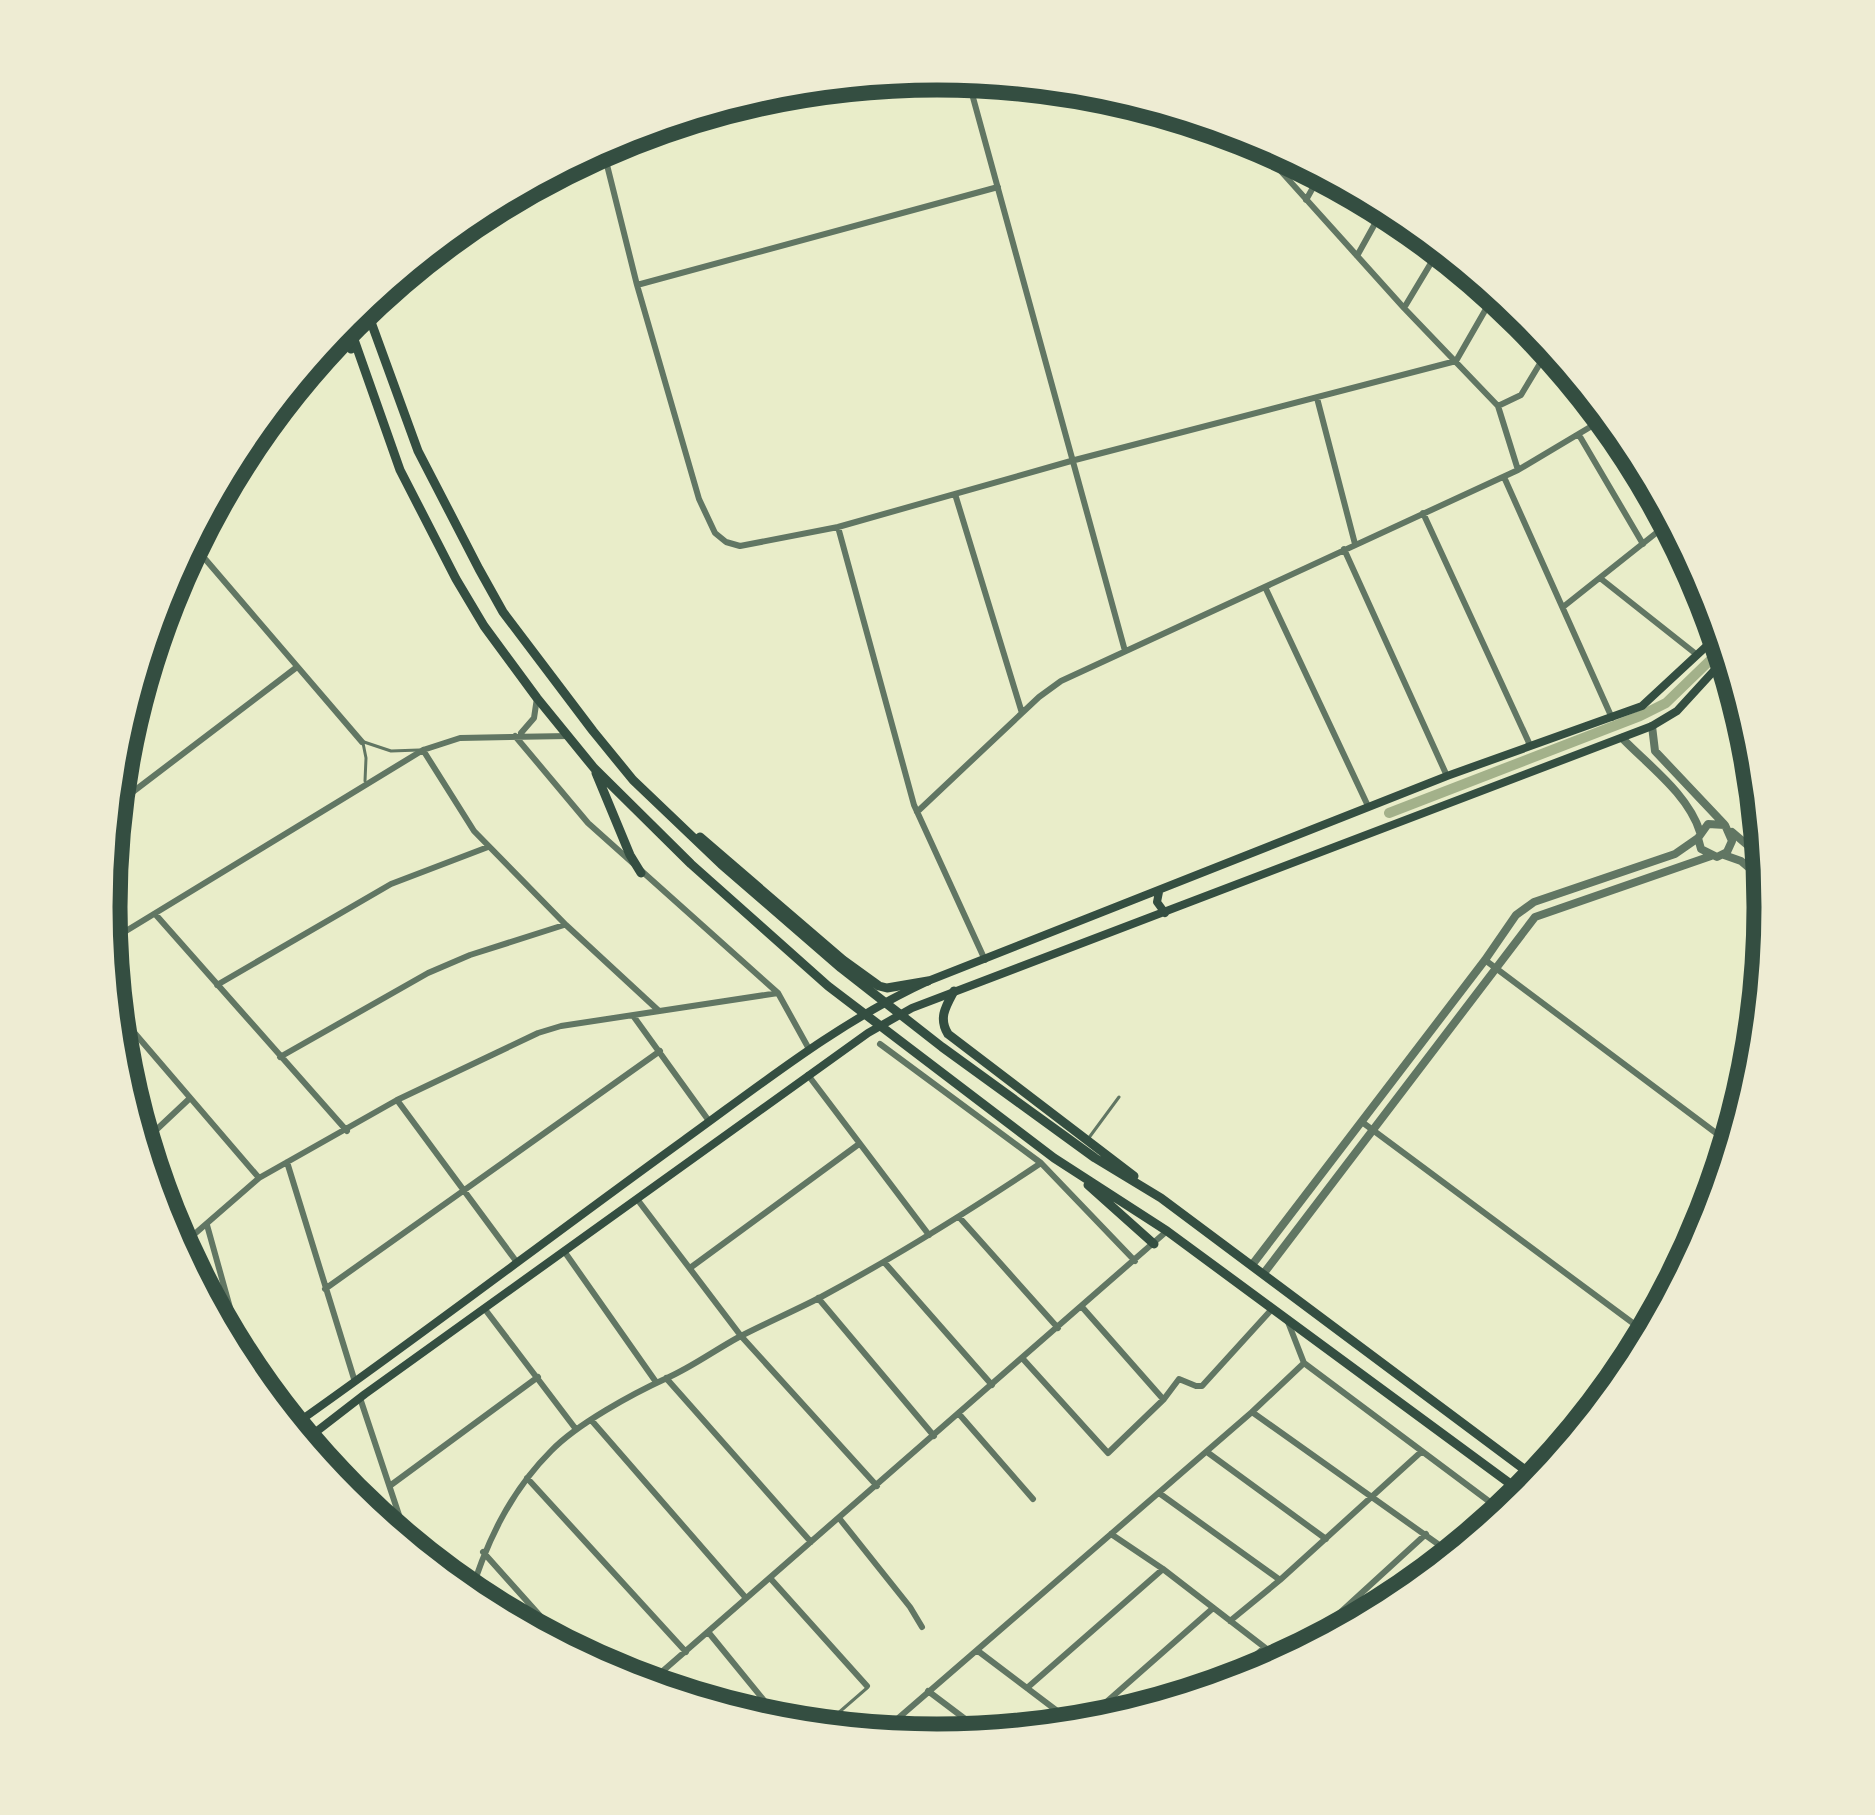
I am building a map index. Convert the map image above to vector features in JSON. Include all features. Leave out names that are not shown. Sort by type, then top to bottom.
[{"type":"main road","points":[[370,318],[418,452],[503,612],[633,780],[841,968],[1094,1158],[1161,1198]]},
{"type":"main road","points":[[351,338],[400,470],[484,626],[594,768],[691,864],[828,986],[939,1072],[1075,1173],[1168,1232],[1515,1487]]},
{"type":"main road","points":[[301,1420],[850,1022],[928,981],[1368,806],[1612,718],[1651,699],[1711,643]]},
{"type":"main road","points":[[313,1434],[868,1033],[912,1008],[1652,726],[1677,710],[1719,668]]},
{"type":"main road","points":[[594,768],[641,873]]},
{"type":"main road","points":[[669,816],[695,832],[843,960],[880,986],[928,981]]},
{"type":"main road","points":[[1159,892],[1157,902],[1166,913]]},
{"type":"main road","points":[[1037,940],[1046,945],[1045,957]]},
{"type":"main road","points":[[954,991],[944,1009],[948,1034],[1529,1472]]},
{"type":"main road","points":[[1075,1173],[1154,1244]]},
{"type":"main road","points":[[1400,1403],[1424,1413],[1433,1400]]},
{"type":"main road","points":[[1441,1432],[1450,1421],[1481,1437]]},
{"type":"street","points":[[972,91],[1125,651]]},
{"type":"street","points":[[606,161],[699,499],[715,532],[740,546],[838,527],[1071,460],[1456,362],[1489,304]]},
{"type":"street","points":[[1273,162],[1498,406],[1518,470]]},
{"type":"street","points":[[1306,200],[1315,183]]},
{"type":"street","points":[[637,285],[999,187]]},
{"type":"street","points":[[1357,256],[1378,219]]},
{"type":"street","points":[[1404,308],[1434,258]]},
{"type":"street","points":[[1498,406],[1521,395],[1543,358]]},
{"type":"street","points":[[1317,398],[1355,544]]},
{"type":"street","points":[[917,812],[1060,681],[1518,470],[1596,424]]},
{"type":"street","points":[[1579,435],[1643,544]]},
{"type":"street","points":[[1504,476],[1612,718]]},
{"type":"street","points":[[955,494],[1022,713]]},
{"type":"street","points":[[1424,513],[1530,745]]},
{"type":"street","points":[[838,527],[917,812],[985,960]]},
{"type":"street","points":[[1563,608],[1662,529]]},
{"type":"street","points":[[1344,549],[1447,776]]},
{"type":"street","points":[[201,554],[362,742]]},
{"type":"street","points":[[1600,578],[1698,656]]},
{"type":"street","points":[[1264,586],[1368,806]]},
{"type":"street","points":[[128,796],[297,667]]},
{"type":"street","points":[[517,736],[534,718],[537,698]]},
{"type":"street","points":[[1652,726],[1655,751],[1753,850]]},
{"type":"street","points":[[517,736],[588,823],[778,993],[809,1049]]},
{"type":"street","points":[[121,935],[423,750],[460,738],[568,736]]},
{"type":"street","points":[[1622,738],[1686,805],[1695,818],[1701,849],[1711,856]]},
{"type":"street","points":[[423,750],[488,847],[659,1011]]},
{"type":"street","points":[[1252,1265],[1516,914],[1527,905],[1665,858],[1714,823],[1727,828],[1732,841],[1723,855]]},
{"type":"street","points":[[218,985],[380,890],[488,847]]},
{"type":"street","points":[[1264,1273],[1535,917],[1711,856],[1732,856],[1754,872]]},
{"type":"street","points":[[156,915],[346,1131]]},
{"type":"street","points":[[280,1057],[428,973],[566,925]]},
{"type":"street","points":[[1485,960],[1722,1137]]},
{"type":"street","points":[[190,1239],[260,1178],[287,1162],[397,1100],[538,1033],[778,993]]},
{"type":"street","points":[[634,1016],[709,1121]]},
{"type":"street","points":[[129,1027],[260,1178]]},
{"type":"street","points":[[880,1044],[1041,1163],[1135,1261]]},
{"type":"street","points":[[325,1289],[660,1051]]},
{"type":"street","points":[[808,1076],[928,1235]]},
{"type":"street","points":[[152,1134],[189,1099]]},
{"type":"street","points":[[397,1100],[516,1261]]},
{"type":"street","points":[[1362,1122],[1638,1327]]},
{"type":"street","points":[[690,1268],[859,1144]]},
{"type":"street","points":[[287,1162],[356,1382]]},
{"type":"street","points":[[474,1581],[502,1515],[527,1478],[575,1428],[884,1262],[1041,1163]]},
{"type":"street","points":[[637,1199],[741,1336],[877,1486]]},
{"type":"street","points":[[959,1217],[1058,1328]]},
{"type":"street","points":[[207,1225],[232,1320]]},
{"type":"street","points":[[659,1676],[1168,1232]]},
{"type":"street","points":[[564,1251],[656,1382]]},
{"type":"street","points":[[884,1262],[992,1385]]},
{"type":"street","points":[[818,1298],[934,1436]]},
{"type":"street","points":[[1082,1307],[1163,1400]]},
{"type":"street","points":[[484,1308],[575,1428]]},
{"type":"street","points":[[1023,1359],[1108,1453],[1181,1379],[1202,1386],[1272,1309]]},
{"type":"street","points":[[1288,1322],[1304,1364],[1495,1506]]},
{"type":"street","points":[[891,1723],[1304,1364]]},
{"type":"street","points":[[391,1486],[538,1378]]},
{"type":"street","points":[[666,1378],[812,1542]]},
{"type":"street","points":[[360,1398],[403,1525]]},
{"type":"street","points":[[1252,1412],[1445,1548]]},
{"type":"street","points":[[958,1414],[1033,1499]]},
{"type":"street","points":[[592,1421],[746,1598]]},
{"type":"street","points":[[1230,1621],[1422,1451]]},
{"type":"street","points":[[1207,1452],[1326,1539]]},
{"type":"street","points":[[527,1478],[686,1652]]},
{"type":"street","points":[[1159,1493],[1280,1580]]},
{"type":"street","points":[[839,1518],[922,1627]]},
{"type":"street","points":[[1111,1534],[1272,1653]]},
{"type":"street","points":[[1330,1624],[1426,1534]]},
{"type":"street","points":[[483,1552],[551,1627]]},
{"type":"street","points":[[1027,1688],[1163,1569]]},
{"type":"street","points":[[770,1578],[867,1686]]},
{"type":"street","points":[[1106,1707],[1212,1609]]},
{"type":"street","points":[[709,1633],[769,1707]]},
{"type":"street","points":[[1244,1665],[1264,1648]]},
{"type":"street","points":[[978,1652],[1063,1715]]},
{"type":"street","points":[[928,1691],[971,1724]]},
{"type":"lane","points":[[1315,720],[1324,716]]},
{"type":"lane","points":[[362,742],[391,751],[423,750]]},
{"type":"lane","points":[[362,742],[367,758],[364,786]]},
{"type":"lane","points":[[1087,1140],[1119,1097]]},
{"type":"lane","points":[[833,1718],[867,1686]]},
{"type":"waterway","points":[[1389,813],[1640,716],[1666,703],[1715,655]]}]
